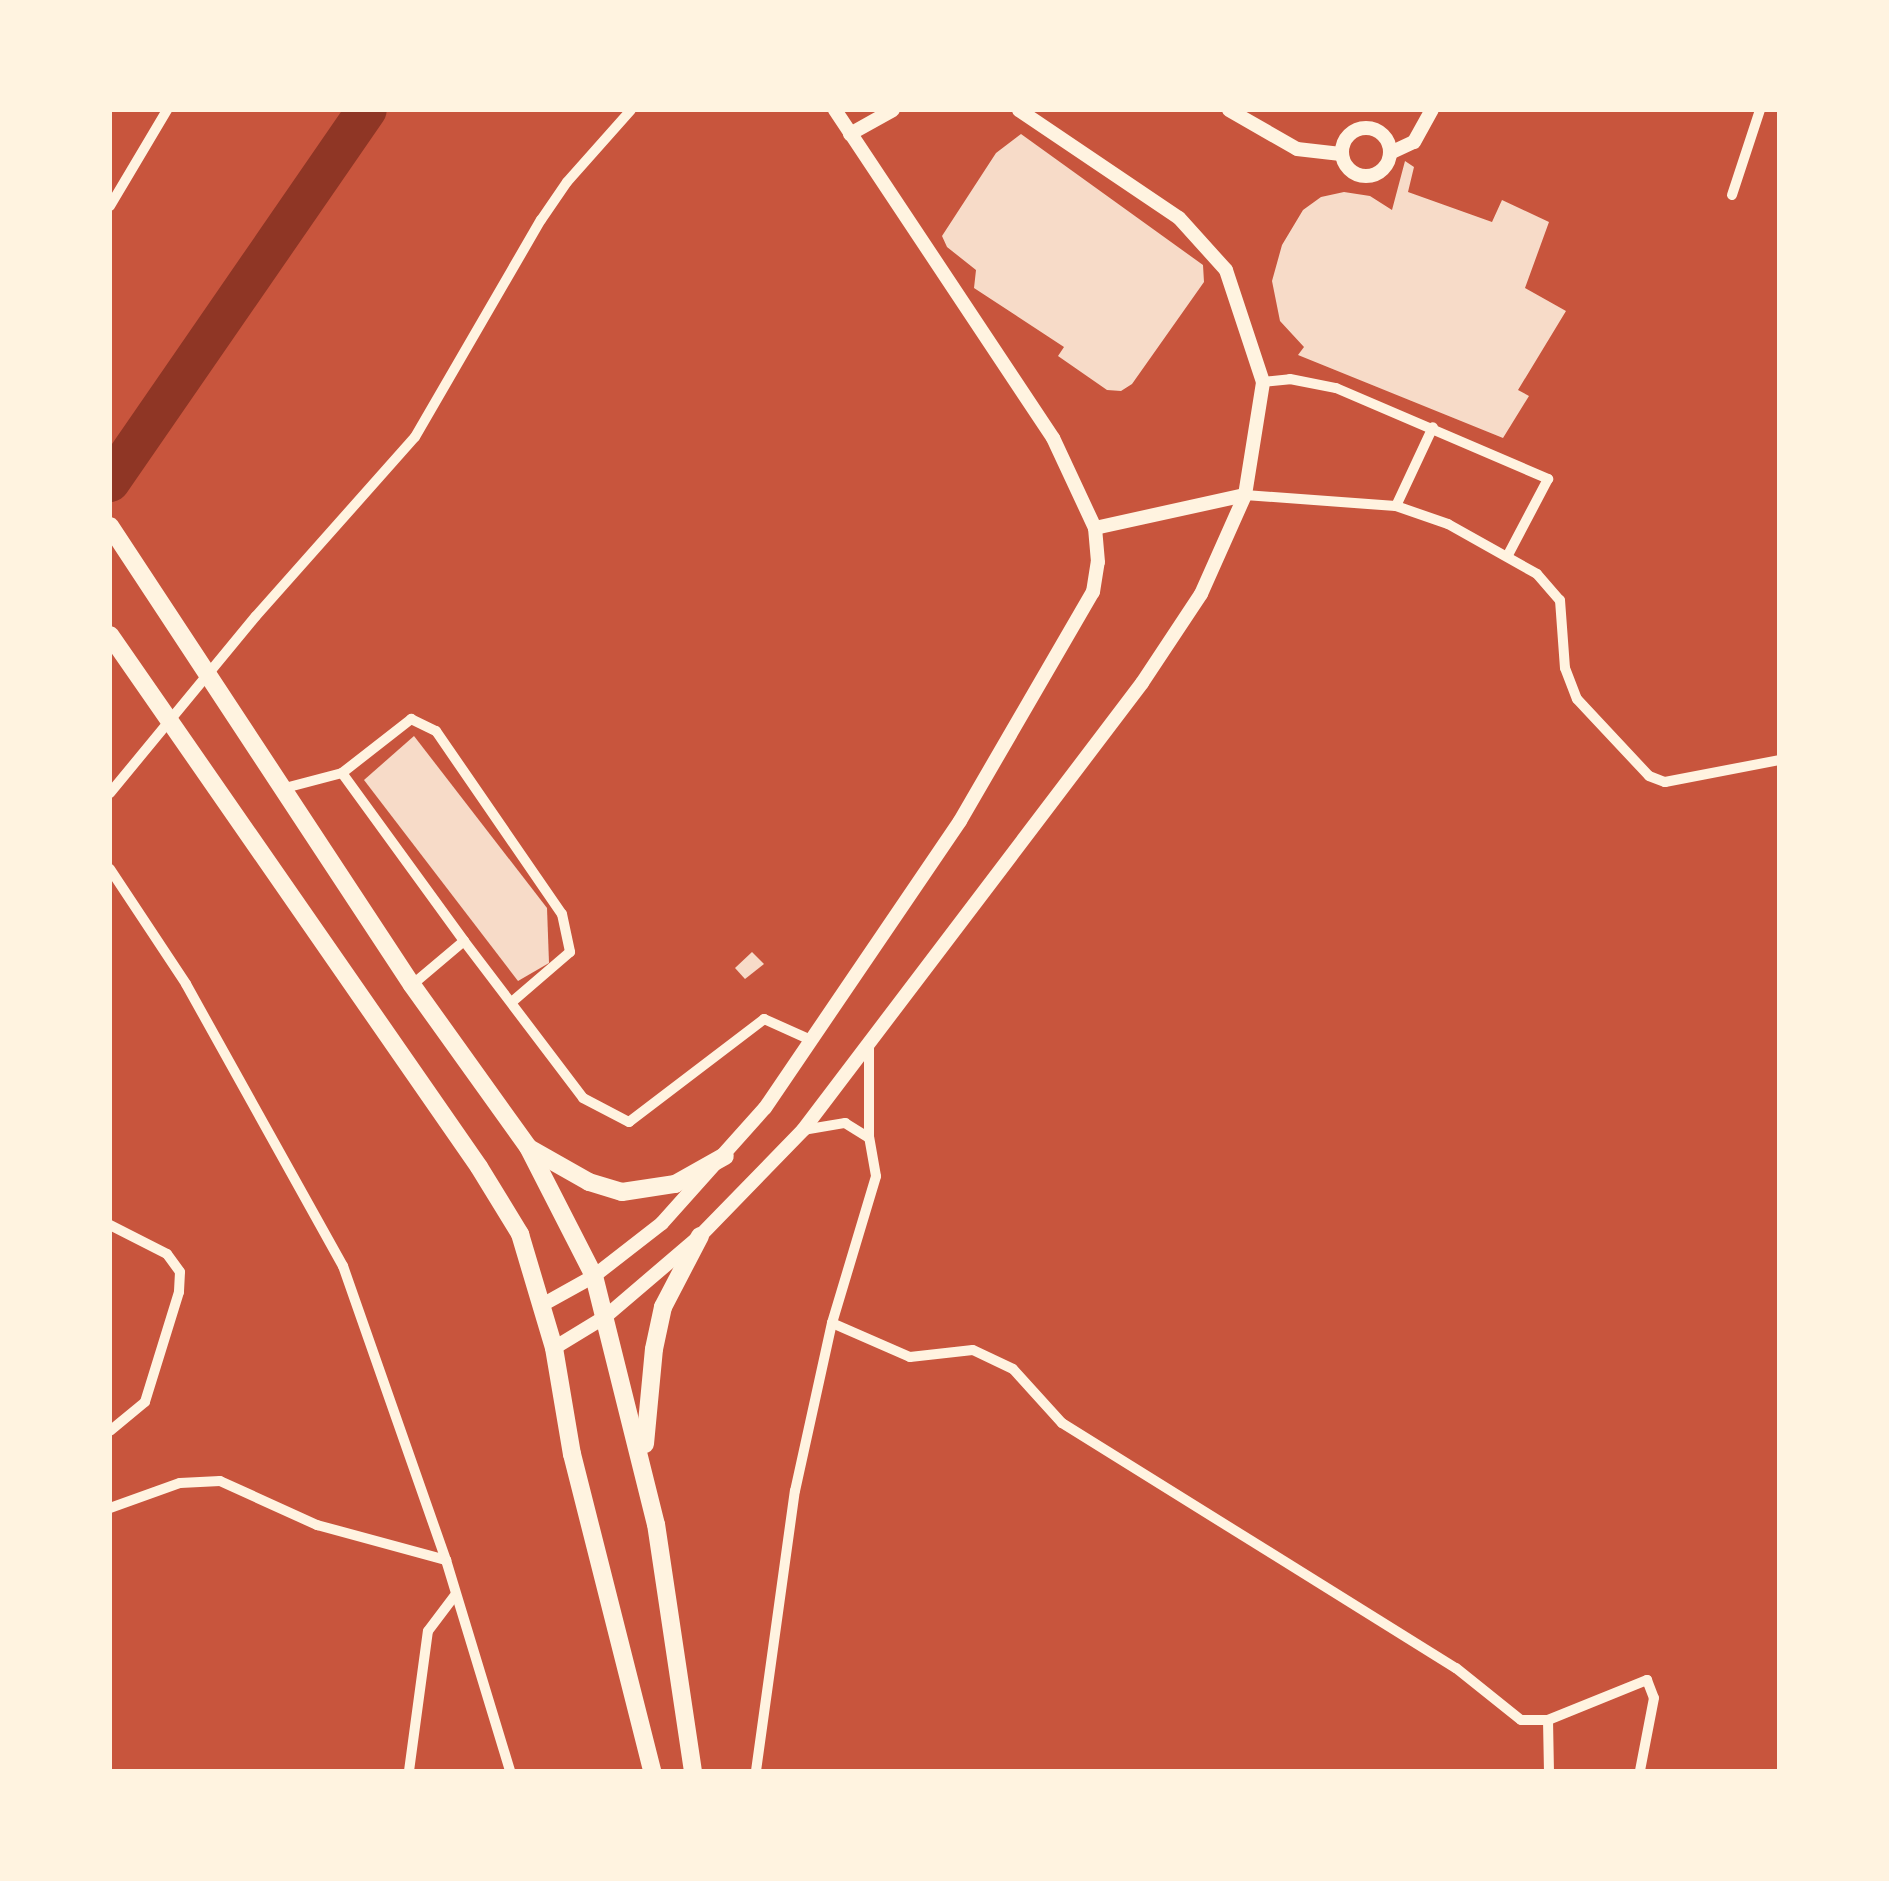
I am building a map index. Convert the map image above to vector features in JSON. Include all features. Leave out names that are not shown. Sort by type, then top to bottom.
[{"type":"main road","points":[[110,526],[412,985],[528,1147],[594,1276],[612,1358],[618,1366],[644,1464],[693,1771]]},
{"type":"main road","points":[[110,635],[479,1166],[527,1249],[554,1348],[572,1454],[652,1771]]},
{"type":"main road","points":[[528,1147],[589,1182],[622,1192],[675,1184],[725,1156]]},
{"type":"main road","points":[[644,1464],[654,1349],[663,1307],[700,1236]]},
{"type":"street","points":[[110,206],[167,110]]},
{"type":"street","points":[[110,793],[256,616],[416,437],[550,207],[631,110]]},
{"type":"street","points":[[542,1305],[594,1276],[662,1223],[725,1156],[812,1040],[960,821],[1085,612],[1098,562],[1096,528],[1053,438],[835,110]]},
{"type":"street","points":[[850,134],[894,110]]},
{"type":"street","points":[[554,1348],[605,1317],[700,1236],[804,1130],[1192,611],[1245,495],[1263,382],[1238,294],[1216,254],[1179,218],[1019,110]]},
{"type":"street","points":[[1229,110],[1297,149],[1341,154]]},
{"type":"street","points":[[1390,152],[1385,137],[1364,128],[1350,133],[1341,154],[1348,169],[1363,176],[1379,172],[1390,152],[1414,142],[1432,110]]},
{"type":"street","points":[[1732,195],[1760,110]]},
{"type":"street","points":[[1263,382],[1290,379],[1336,388],[1548,479],[1508,555]]},
{"type":"street","points":[[1396,506],[1433,427]]},
{"type":"street","points":[[1096,528],[1245,495],[1396,506],[1448,524],[1508,555],[1554,591],[1560,600],[1569,684],[1577,699],[1642,771],[1665,782],[1779,760]]},
{"type":"street","points":[[285,788],[342,774],[411,719],[436,732],[562,914],[570,952],[513,1001]]},
{"type":"street","points":[[342,774],[583,1098],[629,1122],[764,1019],[812,1040]]},
{"type":"street","points":[[110,870],[186,984],[343,1266],[446,1560],[510,1771]]},
{"type":"street","points":[[412,985],[464,941]]},
{"type":"street","points":[[756,1771],[795,1492],[832,1324],[876,1176],[869,1138],[869,1045]]},
{"type":"street","points":[[804,1130],[845,1124],[869,1138]]},
{"type":"street","points":[[110,1224],[167,1254],[180,1272],[179,1292],[145,1402],[110,1431]]},
{"type":"street","points":[[832,1324],[910,1356],[973,1350],[1014,1369],[1062,1423],[1456,1668],[1520,1720],[1548,1720],[1647,1680],[1654,1698],[1640,1771]]},
{"type":"street","points":[[110,1508],[180,1483],[220,1481],[316,1525],[446,1560]]},
{"type":"street","points":[[409,1771],[428,1630],[456,1594]]},
{"type":"street","points":[[1548,1720],[1548,1771]]},
{"type":"building","points":[[1021,134],[1203,265],[1204,282],[1132,384],[1121,391],[1107,390],[1058,356],[1064,347],[974,288],[976,270],[947,247],[942,236],[996,153]]},
{"type":"building","points":[[1405,161],[1414,167],[1408,192],[1492,222],[1502,200],[1549,222],[1525,288],[1566,311],[1518,390],[1529,396],[1503,438],[1298,355],[1304,347],[1280,321],[1272,281],[1282,245],[1303,210],[1321,197],[1344,192],[1370,196],[1392,210]]},
{"type":"building","points":[[414,736],[547,908],[549,963],[518,981],[364,780]]},
{"type":"building","points":[[752,952],[764,964],[745,979],[735,968]]},
{"type":"waterway","points":[[110,482],[367,110]]}]
